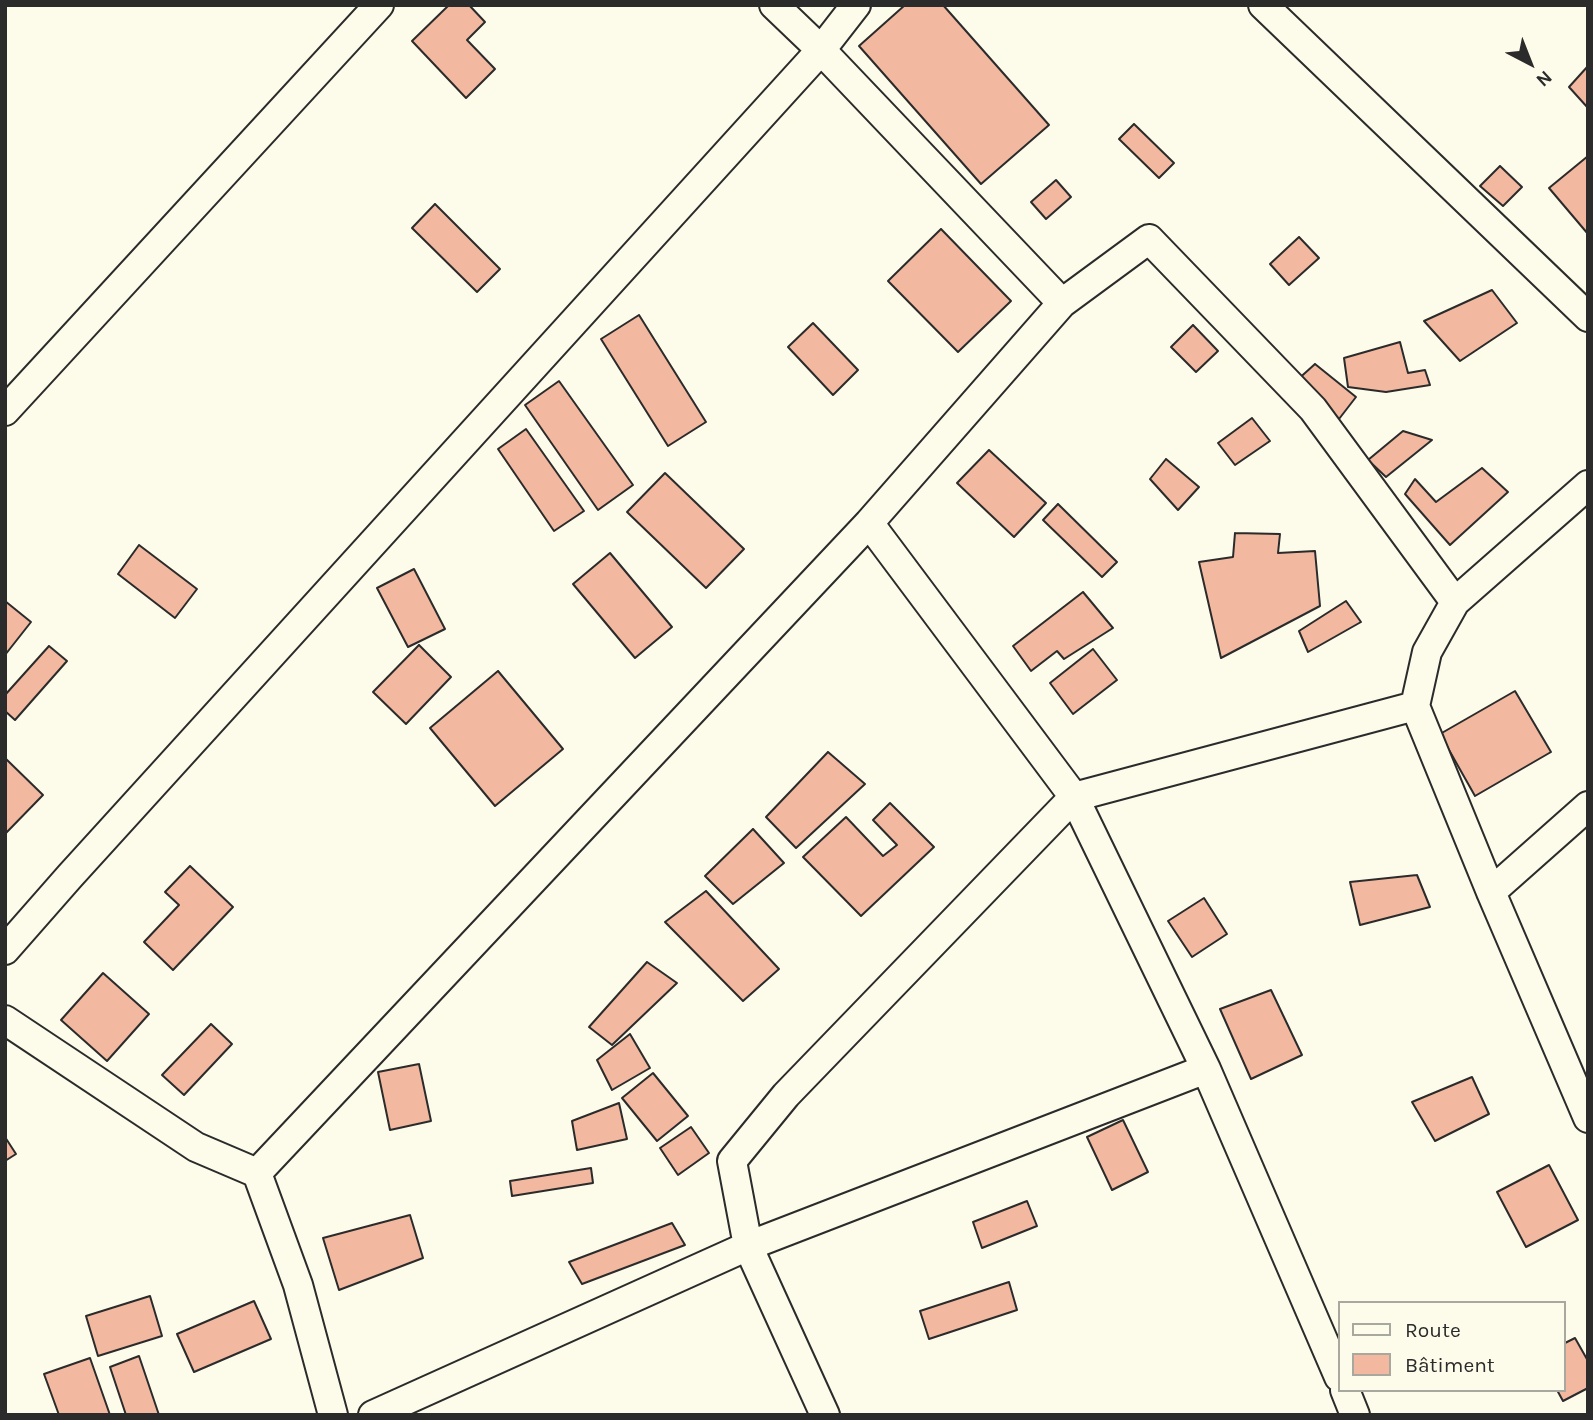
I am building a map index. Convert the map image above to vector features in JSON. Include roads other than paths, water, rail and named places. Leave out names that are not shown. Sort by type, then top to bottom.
[{"type":"street","points":[[7,403],[379,5]]},
{"type":"street","points":[[774,5],[821,50],[1062,303]]},
{"type":"street","points":[[5,950],[821,50],[856,5]]},
{"type":"street","points":[[1263,5],[1588,317]]},
{"type":"street","points":[[257,1173],[869,523],[1062,303],[1149,239],[1313,409],[1455,602]]},
{"type":"street","points":[[1588,485],[1455,602],[1427,652],[1415,706],[1588,1118]]},
{"type":"street","points":[[869,523],[1074,797],[1206,1069],[1338,1375]]},
{"type":"street","points":[[825,1415],[748,1246],[732,1161],[786,1095],[1074,797],[1415,706]]},
{"type":"street","points":[[1491,892],[1588,806]]},
{"type":"street","points":[[5,1020],[196,1147],[257,1173],[298,1285],[334,1415]]},
{"type":"street","points":[[373,1415],[748,1246],[1206,1069]]},
{"type":"street","points":[[1346,1392],[1355,1415]]}]
